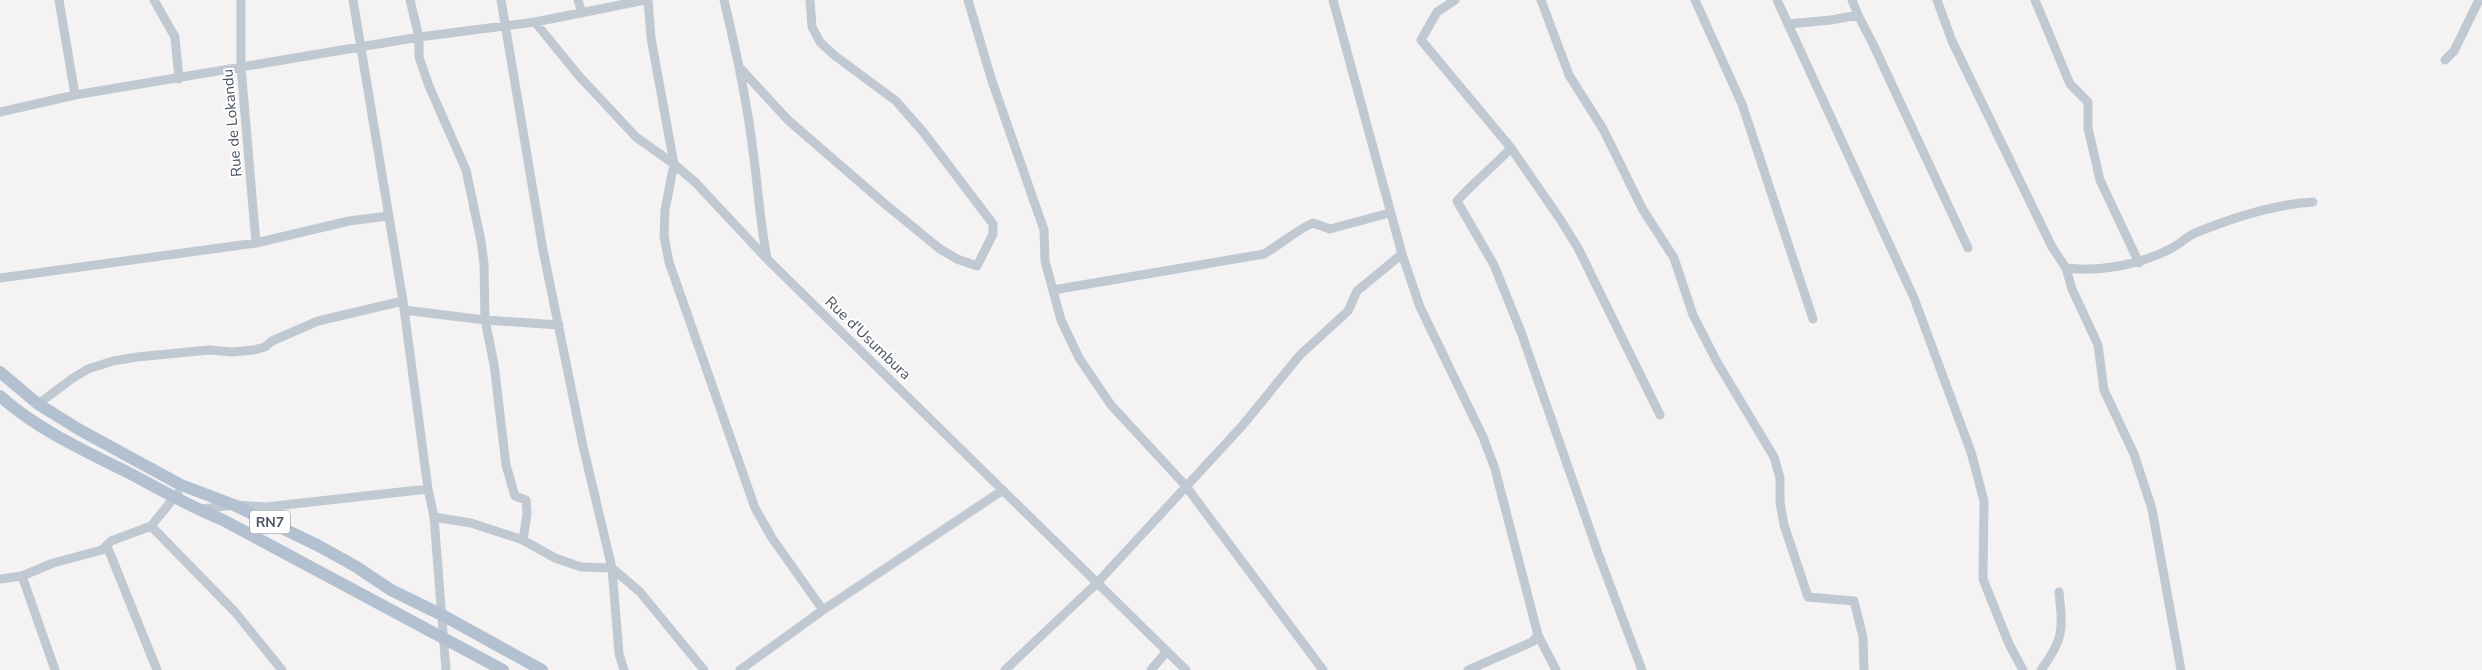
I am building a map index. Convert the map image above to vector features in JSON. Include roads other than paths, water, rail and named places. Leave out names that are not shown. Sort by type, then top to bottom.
[{"type":"main road","name":"RN7","points":[[0,372],[38,404],[180,484],[234,505],[317,545],[355,566],[391,590],[444,616],[542,670]]},
{"type":"main road","name":"RN7","points":[[0,396],[21,415],[67,442],[223,520],[503,670]]},
{"type":"street","points":[[59,0],[75,95]]},
{"type":"street","points":[[154,0],[175,37],[178,80]]},
{"type":"street","name":"Rue de Lokandu","points":[[241,0],[241,67],[256,243]]},
{"type":"street","points":[[353,0],[404,305],[428,489],[434,517],[444,616],[442,639],[446,670]]},
{"type":"street","points":[[410,0],[419,38],[419,57],[429,86],[466,170],[483,256],[485,320],[494,364],[506,465],[514,496],[526,500],[527,514],[523,540]]},
{"type":"street","points":[[501,0],[531,182],[583,446],[612,568],[619,654],[624,670]]},
{"type":"street","points":[[578,0],[582,13]]},
{"type":"street","points":[[0,112],[75,95],[178,80],[241,67],[361,47],[535,22],[646,0],[674,164],[664,210],[664,236],[669,262],[755,508],[772,538],[823,610]]},
{"type":"street","points":[[724,0],[741,69],[753,151],[761,229],[768,259]]},
{"type":"street","points":[[741,69],[788,120],[892,209],[940,249],[957,259],[977,266],[993,234],[993,224],[924,133],[896,101],[834,55],[820,42],[812,27],[810,0]]},
{"type":"street","points":[[968,0],[992,81],[1044,230],[1045,261],[1061,320],[1079,358],[1111,405],[1185,485],[1323,670]]},
{"type":"street","points":[[1333,0],[1389,213],[1402,254],[1420,307],[1483,437],[1495,469],[1538,635],[1556,670]]},
{"type":"street","points":[[1456,0],[1437,12],[1421,40],[1511,148],[1578,248],[1660,416]]},
{"type":"street","points":[[1540,0],[1569,75],[1603,129],[1643,210],[1674,258],[1693,314],[1717,362],[1774,457],[1780,478],[1780,502],[1784,525],[1808,597],[1854,601],[1863,636],[1864,670]]},
{"type":"street","points":[[1695,0],[1742,104],[1813,319]]},
{"type":"street","points":[[1777,0],[1914,298],[1971,452],[1984,501],[1983,579],[2009,644],[2023,670]]},
{"type":"street","points":[[1852,0],[1968,248]]},
{"type":"street","points":[[1937,0],[1956,49],[2052,247],[2066,268],[2072,289],[2098,345],[2104,390],[2134,454],[2152,509],[2181,670]]},
{"type":"street","points":[[2035,0],[2070,84],[2088,102],[2088,128],[2100,180],[2139,263]]},
{"type":"street","points":[[2445,60],[2454,51],[2479,0]]},
{"type":"street","points":[[1788,24],[1831,20],[1858,15]]},
{"type":"street","name":"Rue d'Usumbura","points":[[535,22],[579,76],[636,138],[674,164],[716,202],[768,259],[1186,670]]},
{"type":"street","points":[[1511,148],[1492,168],[1483,172],[1456,201],[1494,265],[1521,332],[1598,553],[1642,670]]},
{"type":"street","points":[[2066,268],[2079,270],[2139,263],[2170,249],[2194,234],[2219,225],[2297,202],[2313,202]]},
{"type":"street","points":[[1054,290],[1264,254],[1286,241],[1294,232],[1313,223],[1330,228],[1389,213]]},
{"type":"street","points":[[0,278],[256,243],[349,221],[388,216]]},
{"type":"street","points":[[1005,670],[1097,582],[1185,485],[1242,426],[1300,355],[1348,310],[1357,291],[1402,254]]},
{"type":"street","points":[[38,404],[72,378],[88,369],[113,361],[137,356],[209,350],[232,352],[254,350],[265,347],[272,341],[318,321],[404,305],[485,320],[559,325]]},
{"type":"street","points":[[0,579],[22,576],[52,563],[102,550],[123,536],[151,526],[176,497],[180,484]]},
{"type":"street","points":[[198,509],[234,505],[266,507],[428,489]]},
{"type":"street","points":[[740,670],[823,610],[1003,490]]},
{"type":"street","points":[[434,517],[471,523],[523,540],[556,558],[581,567],[612,568],[640,592],[704,670]]},
{"type":"street","points":[[151,526],[235,612],[282,670]]},
{"type":"street","points":[[107,546],[125,596],[157,670]]},
{"type":"street","points":[[22,576],[55,670]]},
{"type":"street","points":[[2041,670],[2056,649],[2063,624],[2059,592]]},
{"type":"street","points":[[1468,670],[1532,642],[1538,635]]},
{"type":"street","points":[[1151,670],[1167,651]]}]
